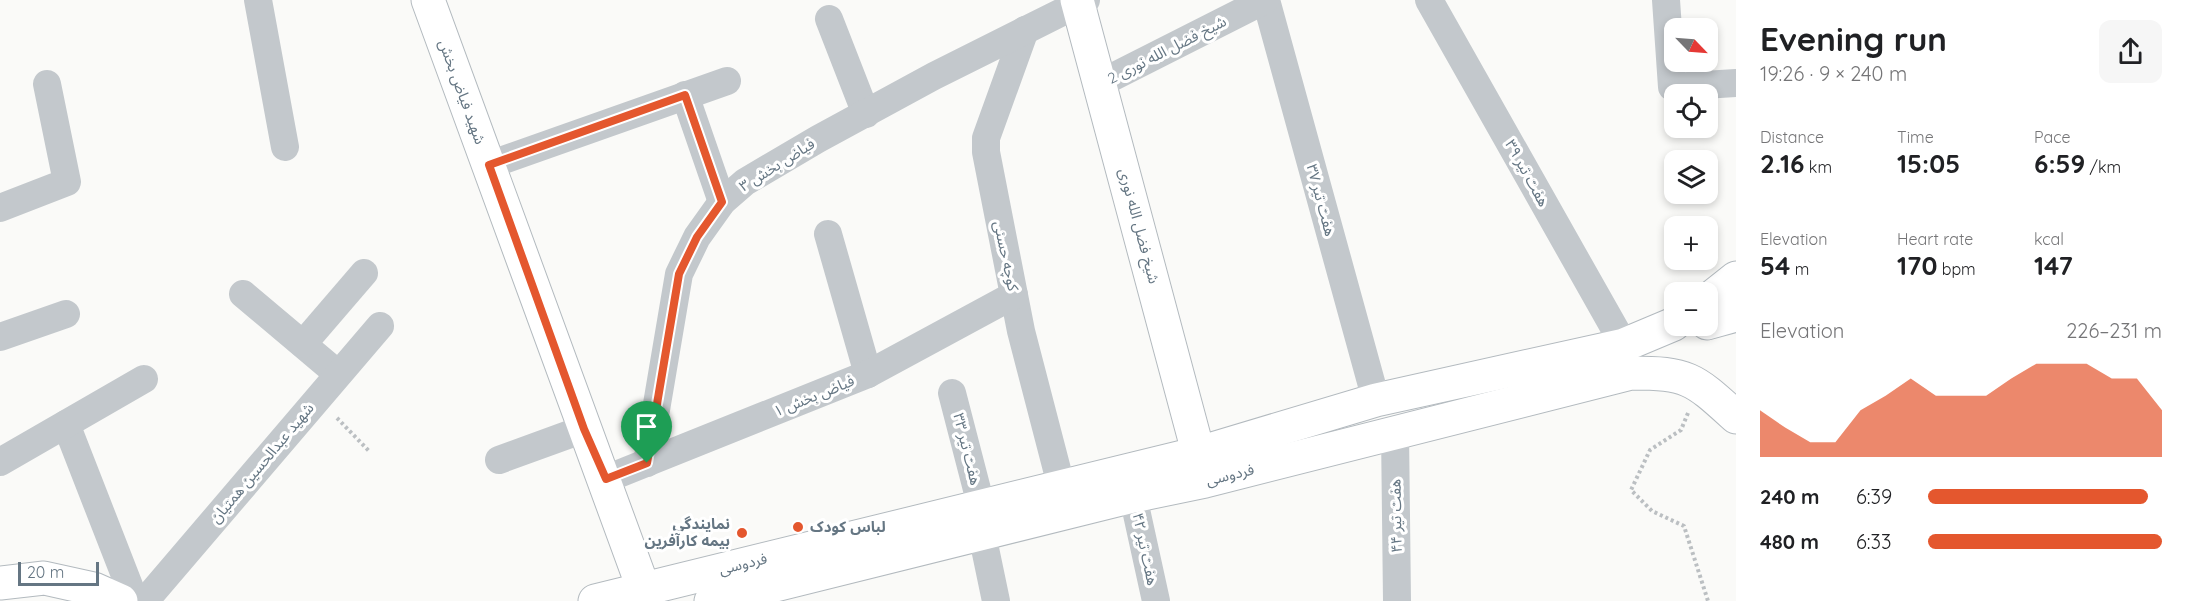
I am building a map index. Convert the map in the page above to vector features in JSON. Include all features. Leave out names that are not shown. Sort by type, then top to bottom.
[{"type":"main road","name":"شهید فیاض بخش","points":[[428,0],[584,429],[606,479],[646,595]]},
{"type":"main road","name":"شیخ فضل الله نوری","points":[[1080,1],[1202,467]]},
{"type":"main road","points":[[1718,292],[1736,278]]},
{"type":"main road","points":[[1718,320],[1736,315]]},
{"type":"main road","name":"فردوسی","points":[[1624,345],[1664,328]]},
{"type":"main road","name":"فردوسی","points":[[595,601],[646,595],[982,520],[1133,496],[1376,400],[1664,335]]},
{"type":"main road","name":"فردوسی","points":[[711,601],[982,520],[1061,485],[1202,467],[1395,431],[1631,373],[1669,373],[1699,384],[1736,417]]},
{"type":"main road","points":[[0,583],[44,578],[94,589],[121,601]]},
{"type":"street","points":[[258,0],[285,147]]},
{"type":"street","name":"شیخ فضل الله نوری 2","points":[[1101,83],[1266,0]]},
{"type":"street","name":"هفت تیر ۳۷","points":[[1266,0],[1376,400]]},
{"type":"street","name":"هفت تیر ۳۹","points":[[1430,0],[1624,345]]},
{"type":"street","points":[[1666,0],[1672,87],[1736,82]]},
{"type":"street","name":"فیاض بخش ۳","points":[[647,463],[679,274],[697,237],[722,202],[745,182],[866,114],[1080,1]]},
{"type":"street","points":[[829,19],[866,114]]},
{"type":"street","name":"کوچه حسنی","points":[[1025,30],[986,138],[988,168],[1014,295],[1061,485]]},
{"type":"street","points":[[489,165],[727,81]]},
{"type":"street","points":[[0,208],[67,183],[47,84]]},
{"type":"street","points":[[685,95],[722,202]]},
{"type":"street","points":[[828,234],[868,374]]},
{"type":"street","points":[[303,344],[364,273]]},
{"type":"street","points":[[243,294],[338,374]]},
{"type":"street","name":"فیاض بخش ۱","points":[[606,479],[868,374],[1014,295]]},
{"type":"street","points":[[0,337],[66,314]]},
{"type":"street","name":"شهید عبدالحسین همتیان","points":[[145,601],[380,326]]},
{"type":"street","points":[[0,462],[144,379]]},
{"type":"street","name":"هفت تیر ۳۳","points":[[952,393],[982,520],[996,601]]},
{"type":"street","points":[[66,424],[135,601]]},
{"type":"street","points":[[499,460],[584,429]]},
{"type":"street","name":"هفت تیر ۴۴","points":[[1395,431],[1397,601]]},
{"type":"street","name":"هفت تیر ۴۲","points":[[1133,496],[1156,601]]},
{"type":"path","points":[[1699,384],[1681,430],[1650,450],[1631,490],[1652,512],[1684,526],[1708,601]]},
{"type":"path","points":[[318,397],[369,451]]},
{"type":"place","name":"لباس کودک","points":[[798,527]]},
{"type":"place","name":"نمایندگی بیمه کارآفرین","points":[[742,533]]},
{"type":"route","points":[[685,95],[722,202],[697,237],[679,274],[647,463],[606,479],[584,429],[489,165],[685,95]]}]
